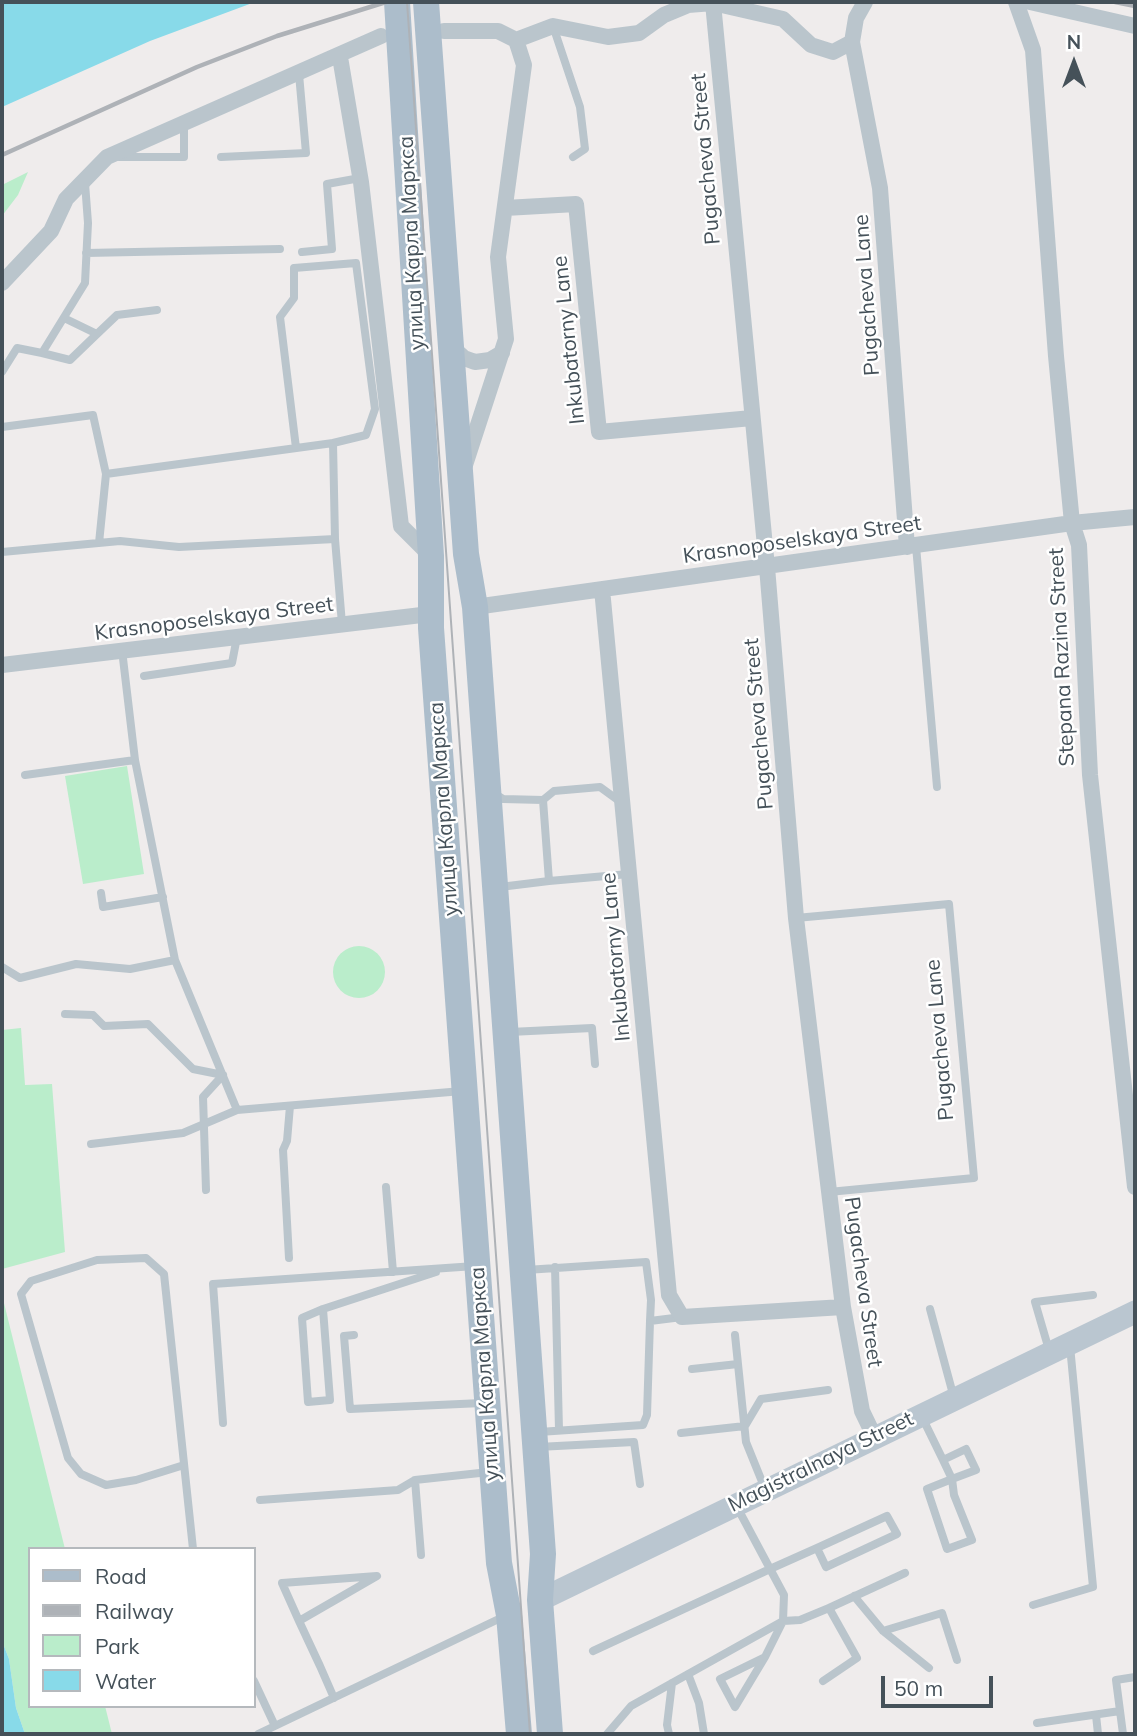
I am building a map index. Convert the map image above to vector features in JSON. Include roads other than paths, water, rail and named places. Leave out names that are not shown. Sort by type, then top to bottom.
[{"type":"main road","name":"улица Карла Маркса","points":[[397,2],[391,43],[430,556],[430,614],[499,1563],[509,1615],[519,1734]]},
{"type":"main road","name":"улица Карла Маркса","points":[[426,2],[437,39],[460,480],[466,554],[475,607],[543,1554],[540,1600],[550,1734]]},
{"type":"main road","points":[[430,614],[475,607]]},
{"type":"main road","name":"Magistralnaya Street","points":[[509,1615],[540,1600]]},
{"type":"street","points":[[516,40],[553,26],[608,37],[639,33],[664,15],[688,5],[713,3],[783,19],[811,44],[833,52],[852,42],[856,18],[865,2]]},
{"type":"street","name":"Stepana Razina Street","points":[[1016,2],[1033,50],[1072,523],[1079,545],[1090,775],[1135,1187]]},
{"type":"street","points":[[1030,2],[1135,26]]},
{"type":"street","name":"Pugacheva Street","points":[[713,3],[767,567],[796,918],[843,1307],[862,1412],[873,1436]]},
{"type":"street","points":[[437,39],[498,31],[516,40],[524,65],[498,257],[506,339],[460,480]]},
{"type":"street","name":"Pugacheva Lane","points":[[852,42],[880,188],[912,547]]},
{"type":"street","points":[[2,283],[51,231],[66,199],[107,157],[340,57],[391,43]]},
{"type":"street","points":[[340,57],[361,180],[401,526],[430,556]]},
{"type":"street","name":"Inkubatorny Lane","points":[[505,208],[576,204],[599,432],[752,418]]},
{"type":"street","points":[[450,328],[454,349],[464,358],[475,362],[490,360],[502,353]]},
{"type":"street","name":"Krasnoposelskaya Street","points":[[475,607],[1072,523],[1135,517]]},
{"type":"street","name":"Inkubatorny Lane","points":[[602,589],[669,1295],[682,1317]]},
{"type":"street","name":"Krasnoposelskaya Street","points":[[2,665],[430,614]]},
{"type":"street","points":[[682,1317],[843,1307]]},
{"type":"street","name":"Magistralnaya Street","points":[[540,1600],[873,1436],[1135,1312]]},
{"type":"lane","points":[[553,26],[580,107],[585,149],[573,157]]},
{"type":"lane","points":[[221,157],[306,153],[299,74]]},
{"type":"lane","points":[[107,157],[184,157],[184,123]]},
{"type":"lane","points":[[42,353],[85,283],[85,180]]},
{"type":"lane","points":[[302,252],[332,248],[327,184],[361,180]]},
{"type":"lane","points":[[86,253],[280,249]]},
{"type":"lane","points":[[106,474],[333,443],[366,435],[375,410],[356,263],[294,268],[294,298],[279,317],[296,448]]},
{"type":"lane","points":[[2,372],[17,348],[70,360],[117,315],[157,310]]},
{"type":"lane","points":[[64,318],[97,334]]},
{"type":"lane","points":[[2,427],[93,415],[106,474],[99,542]]},
{"type":"lane","points":[[333,443],[335,539],[342,624]]},
{"type":"lane","points":[[2,552],[120,541],[179,547],[335,539]]},
{"type":"lane","name":"Pugacheva Lane","points":[[912,547],[937,787]]},
{"type":"lane","points":[[144,676],[232,663],[237,637]]},
{"type":"lane","points":[[122,650],[135,760],[175,960],[237,1110]]},
{"type":"lane","points":[[24,775],[135,760]]},
{"type":"lane","points":[[487,788],[503,799],[543,800],[554,791],[600,787],[622,803]]},
{"type":"lane","points":[[543,800],[549,881]]},
{"type":"lane","points":[[494,888],[629,874]]},
{"type":"lane","points":[[101,894],[103,907],[163,897]]},
{"type":"lane","name":"Pugacheva Lane","points":[[796,918],[948,904],[974,1178],[829,1192]]},
{"type":"lane","points":[[2,967],[20,978],[76,964],[130,969],[175,960]]},
{"type":"lane","points":[[65,1014],[93,1015],[104,1026],[148,1024],[193,1069],[223,1075]]},
{"type":"lane","points":[[504,1032],[593,1028],[595,1064]]},
{"type":"lane","points":[[206,1191],[203,1097],[223,1075]]},
{"type":"lane","points":[[91,1144],[183,1133],[237,1110],[465,1091]]},
{"type":"lane","points":[[289,1258],[282,1150],[287,1141],[290,1105]]},
{"type":"lane","points":[[386,1187],[393,1272]]},
{"type":"lane","points":[[184,1465],[136,1480],[106,1485],[81,1474],[68,1458],[21,1294],[30,1281],[97,1260],[146,1258],[164,1274],[193,1547]]},
{"type":"lane","points":[[522,1270],[646,1262],[651,1300],[647,1415],[643,1426],[559,1430],[534,1440]]},
{"type":"lane","points":[[223,1423],[213,1284],[478,1266]]},
{"type":"lane","points":[[555,1267],[559,1430]]},
{"type":"lane","points":[[323,1309],[330,1400],[308,1402],[302,1318],[323,1309],[448,1268]]},
{"type":"lane","points":[[1033,1605],[1093,1587],[1060,1348],[1035,1302],[1093,1295]]},
{"type":"lane","points":[[930,1309],[954,1398]]},
{"type":"lane","points":[[650,1321],[682,1317]]},
{"type":"lane","points":[[354,1335],[344,1336],[350,1409],[488,1402]]},
{"type":"lane","points":[[735,1335],[746,1443],[765,1489]]},
{"type":"lane","points":[[692,1368],[738,1364]]},
{"type":"lane","points":[[745,1426],[761,1399],[828,1390]]},
{"type":"lane","points":[[920,1414],[952,1479],[954,1495],[972,1540],[947,1549],[927,1489],[952,1479],[976,1470],[966,1450],[943,1460]]},
{"type":"lane","points":[[681,1433],[745,1426]]},
{"type":"lane","points":[[534,1440],[634,1442],[640,1484]]},
{"type":"lane","points":[[260,1500],[398,1490],[415,1480],[465,1472],[492,1472]]},
{"type":"lane","points":[[415,1480],[421,1555]]},
{"type":"lane","points":[[735,1504],[783,1595],[783,1621],[765,1657],[735,1707],[720,1679],[765,1657]]},
{"type":"lane","points":[[593,1651],[769,1569],[887,1516],[897,1534],[826,1567],[817,1548]]},
{"type":"lane","points":[[607,1734],[631,1706],[783,1621],[800,1620],[905,1573]]},
{"type":"lane","points":[[299,1621],[377,1576],[282,1583],[299,1621],[334,1698]]},
{"type":"lane","points":[[854,1596],[883,1631],[929,1668]]},
{"type":"lane","points":[[823,1681],[857,1657],[829,1608]]},
{"type":"lane","points":[[883,1631],[942,1613],[957,1660]]},
{"type":"lane","points":[[258,1734],[509,1615]]},
{"type":"lane","points":[[688,1675],[699,1703],[704,1734]]},
{"type":"lane","points":[[1122,1734],[1116,1680],[1135,1678]]},
{"type":"lane","points":[[669,1734],[667,1725],[672,1684]]},
{"type":"lane","points":[[256,1685],[275,1726]]},
{"type":"lane","points":[[1037,1723],[1120,1711]]},
{"type":"lane","points":[[1096,1715],[1098,1734]]},
{"type":"water","points":[[2,2],[255,2],[150,41],[2,107]]},
{"type":"water","points":[[2,1641],[9,1659],[16,1708],[25,1734],[2,1734]]},
{"type":"tram line","points":[[407,2],[530,1734]]},
{"type":"railway","points":[[2,155],[197,67],[277,36],[386,2]]},
{"type":"railway","points":[[1115,2],[1135,6]]}]
